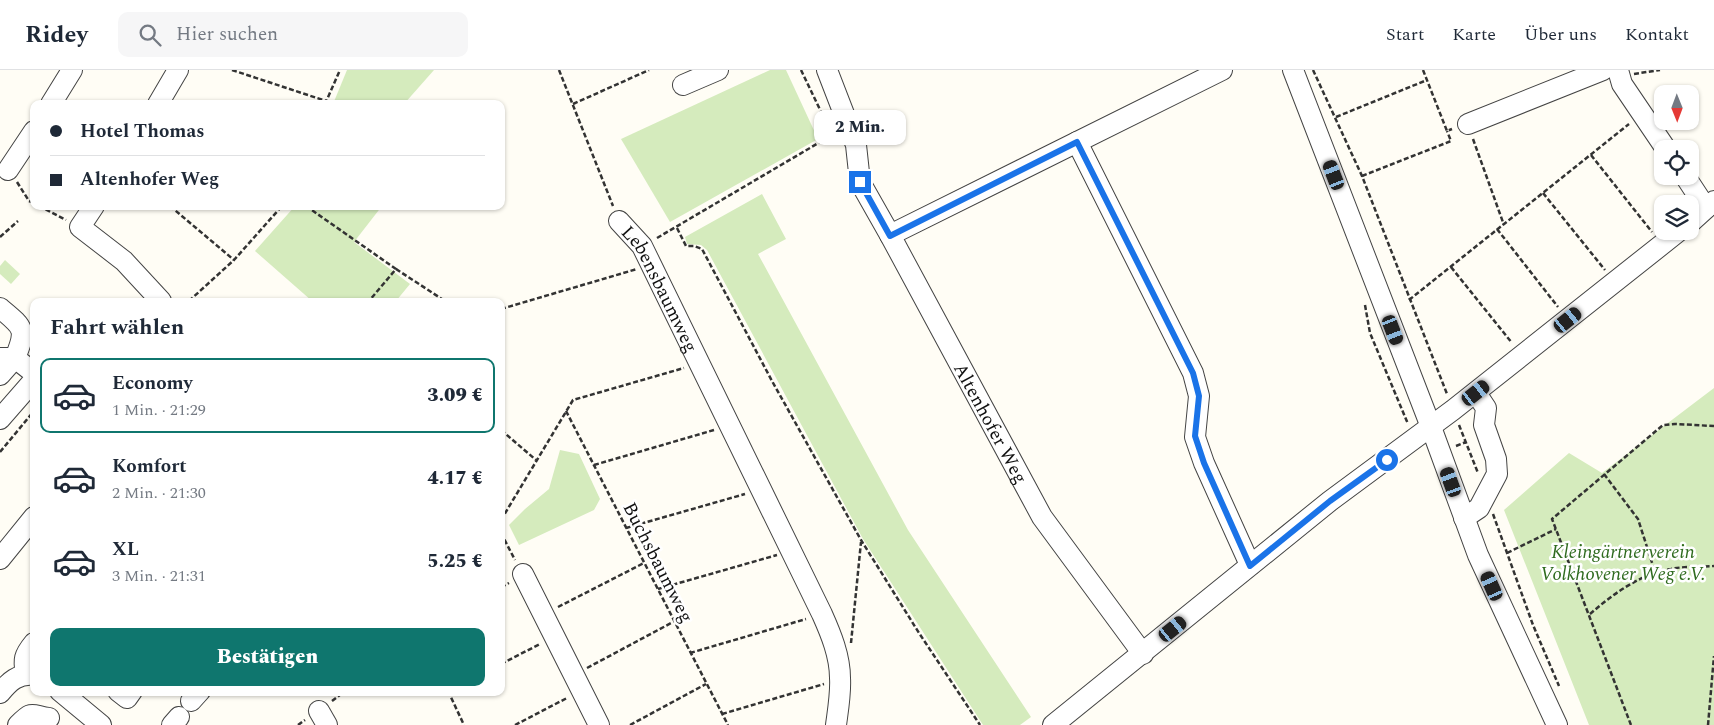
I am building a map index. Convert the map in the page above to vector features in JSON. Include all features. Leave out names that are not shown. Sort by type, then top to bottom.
[{"type":"street","points":[[53,100],[72,70]]},
{"type":"street","points":[[160,100],[178,70]]},
{"type":"street","points":[[683,85],[718,70]]},
{"type":"street","name":"Altenhofer Weg","points":[[827,70],[856,145],[860,182],[1042,517],[1143,654]]},
{"type":"street","points":[[890,236],[1222,70]]},
{"type":"street","points":[[1293,70],[1431,427],[1478,555],[1556,725]]},
{"type":"street","points":[[1468,124],[1614,72],[1660,140]]},
{"type":"street","points":[[8,170],[30,136]]},
{"type":"street","points":[[1077,142],[1193,373],[1199,396],[1195,436],[1204,463],[1250,566]]},
{"type":"street","points":[[1693,185],[1710,204],[1699,216]]},
{"type":"street","points":[[91,210],[80,227],[124,261],[158,298]]},
{"type":"street","name":"Lebensbaumweg","points":[[619,221],[642,246],[822,614],[833,641],[840,679],[836,725]]},
{"type":"street","points":[[1053,725],[1330,501],[1476,393],[1667,240]]},
{"type":"street","points":[[0,308],[17,322],[22,330],[22,340],[7,358],[0,376]]},
{"type":"street","points":[[7,358],[30,371]]},
{"type":"street","points":[[0,419],[30,385]]},
{"type":"street","points":[[1464,518],[1479,508],[1496,474],[1496,458],[1484,425],[1486,408],[1476,393]]},
{"type":"street","points":[[0,559],[30,523]]},
{"type":"street","points":[[523,574],[599,725]]},
{"type":"street","points":[[0,693],[10,681],[30,675],[24,661],[30,648]]},
{"type":"street","points":[[66,696],[101,725]]},
{"type":"street","points":[[18,725],[28,715],[33,714],[49,718]]},
{"type":"path","points":[[232,70],[317,100]]},
{"type":"path","points":[[327,100],[340,70]]},
{"type":"path","name":"Lebensbaumweg","points":[[559,70],[619,221]]},
{"type":"path","points":[[572,104],[649,70]]},
{"type":"path","points":[[801,70],[837,143]]},
{"type":"path","points":[[1313,70],[1362,176],[1486,494],[1533,625],[1559,687]]},
{"type":"path","points":[[1362,176],[1451,142],[1423,70]]},
{"type":"path","points":[[1614,72],[1660,70]]},
{"type":"path","points":[[1335,117],[1427,80]]},
{"type":"path","points":[[1410,300],[1643,113]]},
{"type":"path","points":[[1447,131],[1468,124],[1504,224]]},
{"type":"path","points":[[642,246],[677,228],[832,135]]},
{"type":"path","points":[[1590,155],[1662,244]]},
{"type":"path","points":[[8,170],[30,201]]},
{"type":"path","points":[[1543,193],[1615,282]]},
{"type":"path","points":[[47,210],[80,227]]},
{"type":"path","points":[[175,210],[234,260]]},
{"type":"path","points":[[193,298],[234,260],[278,210]]},
{"type":"path","points":[[312,210],[440,298]]},
{"type":"path","points":[[0,236],[18,222]]},
{"type":"path","points":[[677,228],[686,246],[702,249],[772,381],[861,540],[919,634],[980,725]]},
{"type":"path","points":[[1497,229],[1568,320]]},
{"type":"path","points":[[505,308],[651,265]]},
{"type":"path","points":[[1451,267],[1522,356]]},
{"type":"path","points":[[372,298],[396,269]]},
{"type":"path","points":[[505,512],[573,400],[700,363]]},
{"type":"path","name":"Buchsbaumweg","points":[[566,411],[728,725]]},
{"type":"path","points":[[1,452],[30,416]]},
{"type":"path","points":[[594,465],[730,425]]},
{"type":"path","points":[[1631,725],[1552,519],[1663,425],[1714,426]]},
{"type":"path","points":[[505,433],[536,460]]},
{"type":"path","points":[[1604,474],[1638,519],[1655,572]]},
{"type":"path","points":[[626,528],[761,489]]},
{"type":"path","points":[[1507,553],[1556,529]]},
{"type":"path","points":[[505,540],[523,574]]},
{"type":"path","points":[[851,645],[861,540]]},
{"type":"path","points":[[658,589],[791,551]]},
{"type":"path","points":[[544,615],[644,563]]},
{"type":"path","points":[[1590,614],[1615,593],[1655,572],[1672,568],[1714,566]]},
{"type":"path","points":[[690,653],[822,614]]},
{"type":"path","points":[[515,725],[578,682],[674,622]]},
{"type":"path","points":[[505,662],[555,636]]},
{"type":"path","points":[[1708,725],[1714,656]]},
{"type":"path","points":[[722,714],[840,679]]},
{"type":"path","points":[[630,725],[706,684]]},
{"type":"path","points":[[450,696],[464,725]]},
{"type":"green space","points":[[347,70],[434,70],[408,100],[335,100]]},
{"type":"green space","points":[[770,70],[786,70],[818,139],[670,222],[621,139]]},
{"type":"green space","points":[[762,194],[786,239],[758,254],[908,530],[1031,717],[1020,725],[983,725],[863,539],[707,250],[701,245],[687,244],[685,237]]},
{"type":"green space","points":[[291,210],[379,210],[354,242],[410,284],[398,298],[309,298],[255,251]]},
{"type":"green space","points":[[5,260],[20,274],[11,284],[0,274],[0,266]]},
{"type":"green space","name":"Kleingärtnerverein Volkhovener Weg e.V.","points":[[1714,388],[1714,725],[1589,725],[1504,510],[1569,453],[1602,473]]},
{"type":"green space","points":[[560,450],[579,454],[600,499],[594,510],[519,545],[509,525],[549,489]]},
{"type":"route","points":[[860,182],[890,236],[1077,142],[1193,373],[1199,396],[1195,436],[1204,463],[1250,566],[1330,501],[1387,460]]}]
